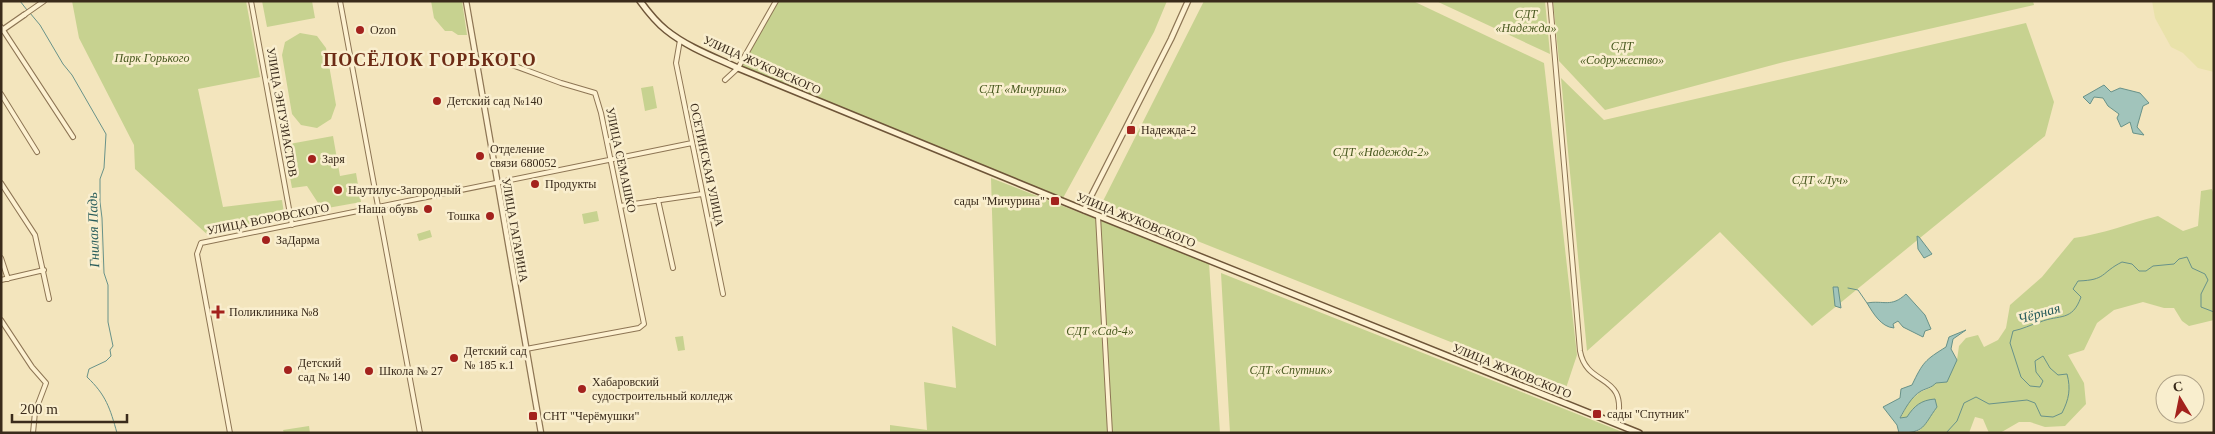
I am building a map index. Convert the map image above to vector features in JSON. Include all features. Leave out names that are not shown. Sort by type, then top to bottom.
[{"type":"main road","name":"УЛИЦА ЖУКОВСКОГО","points":[[640,1],[655,21],[680,40],[738,68],[1098,216],[1639,433]]},
{"type":"street","points":[[44,1],[2,29],[72,137]]},
{"type":"street","name":"УЛИЦА ЭНТУЗИАСТОВ","points":[[251,1],[292,226]]},
{"type":"street","points":[[340,1],[376,207],[420,433]]},
{"type":"street","name":"УЛИЦА ГАГАРИНА","points":[[466,1],[541,433]]},
{"type":"street","points":[[725,80],[738,68],[776,1]]},
{"type":"street","points":[[1084,210],[1172,39],[1188,1]]},
{"type":"street","points":[[1550,1],[1580,351],[1588,370],[1612,385],[1615,390],[1619,410],[1617,424]]},
{"type":"street","name":"ОСЕТИНСКАЯ УЛИЦА","points":[[680,40],[676,63],[723,294]]},
{"type":"street","name":"УЛИЦА СЕМАШКО","points":[[477,66],[504,62],[595,93],[601,113],[644,324],[639,328],[526,349]]},
{"type":"street","points":[[1,94],[37,152]]},
{"type":"street","name":"УЛИЦА ВОРОВСКОГО","points":[[230,433],[197,254],[201,243],[292,226],[496,182],[692,143]]},
{"type":"street","points":[[1,183],[35,235],[49,299]]},
{"type":"street","points":[[620,206],[702,194]]},
{"type":"street","points":[[658,200],[673,268]]},
{"type":"street","points":[[1098,216],[1110,433]]},
{"type":"street","points":[[1,258],[8,279]]},
{"type":"street","points":[[1,280],[44,270]]},
{"type":"street","points":[[1,320],[32,367],[46,383],[35,412],[33,433]]},
{"type":"shaded area","points":[[2152,1],[2214,1],[2214,72],[2198,68],[2183,53],[2171,47],[2155,18]]},
{"type":"green space","name":"Парк Горького","points":[[72,1],[246,1],[260,77],[198,89],[223,207],[282,200],[285,220],[209,236],[135,169],[134,145],[79,38]]},
{"type":"green space","points":[[262,1],[312,1],[315,18],[267,27]]},
{"type":"green space","points":[[431,1],[462,1],[467,35],[458,35],[452,31],[445,31],[434,18]]},
{"type":"green space","name":"СДТ «Мичурина»","points":[[778,1],[1167,1],[1154,32],[1063,198],[752,76],[741,68]]},
{"type":"green space","name":"СДТ «Надежда-2»","points":[[1204,1],[1413,1],[1544,63],[1577,355],[1566,388],[1102,203]]},
{"type":"green space","name":"СДТ «Надежда»","points":[[1436,1],[1545,1],[1550,54]]},
{"type":"green space","name":"СДТ «Содружество»","points":[[1553,1],[2033,1],[2034,5],[1784,62],[1605,110],[1559,61]]},
{"type":"green space","name":"СДТ «Луч»","points":[[2026,23],[2054,102],[2045,136],[1812,326],[1720,232],[1587,351],[1561,78],[1604,120]]},
{"type":"green space","points":[[300,33],[317,36],[326,48],[336,105],[331,119],[317,128],[301,125],[292,114],[282,55],[285,42]]},
{"type":"green space","points":[[653,86],[657,108],[645,111],[641,88]]},
{"type":"green space","name":"Заря","points":[[333,136],[340,176],[356,173],[361,202],[322,209],[307,186],[292,188],[284,145]]},
{"type":"green space","name":"СДТ «Сад-4»","points":[[991,178],[1209,263],[1220,433],[890,433],[890,425],[927,430],[924,382],[956,388],[952,326],[996,346]]},
{"type":"green space","points":[[2212,189],[2214,195],[2214,320],[2189,326],[2182,321],[2174,308],[2164,308],[2143,302],[2114,310],[2097,323],[2084,350],[2068,355],[2084,383],[2086,404],[2065,426],[2045,427],[2030,422],[2019,422],[2000,433],[1989,433],[1983,419],[1975,417],[1969,433],[1915,433],[1920,430],[1937,407],[1934,399],[1914,408],[1907,418],[1900,419],[1909,402],[1920,392],[1930,388],[1957,360],[1959,346],[1966,338],[1978,335],[1984,347],[1998,340],[2006,328],[2010,305],[2042,277],[2074,238],[2158,216],[2183,231],[2198,226],[2201,191]]},
{"type":"green space","points":[[597,211],[599,221],[584,224],[582,214]]},
{"type":"green space","points":[[430,230],[432,237],[419,241],[417,234]]},
{"type":"green space","name":"СДТ «Спутник»","points":[[1221,273],[1625,433],[1230,433]]},
{"type":"green space","points":[[683,336],[685,350],[678,351],[675,337]]},
{"type":"green space","points":[[309,426],[310,433],[284,433],[283,430]]},
{"type":"water","points":[[2104,85],[2111,92],[2120,88],[2140,93],[2149,103],[2143,106],[2137,127],[2144,135],[2133,133],[2130,122],[2121,127],[2117,118],[2119,114],[2108,106],[2103,98],[2094,97],[2090,104],[2083,97]]},
{"type":"water","points":[[1917,236],[1932,254],[1924,258],[1918,249]]},
{"type":"water","points":[[1833,287],[1838,287],[1841,308],[1835,306]]},
{"type":"water","points":[[1906,294],[1925,315],[1931,329],[1925,331],[1923,337],[1903,327],[1898,321],[1893,324],[1894,328],[1885,325],[1878,319],[1867,303],[1892,302]]},
{"type":"water","points":[[1966,330],[1953,339],[1951,349],[1957,360],[1947,382],[1936,383],[1914,396],[1900,418],[1907,417],[1922,402],[1935,399],[1937,407],[1926,424],[1914,432],[1899,433],[1897,425],[1883,407],[1900,398],[1901,389],[1912,385],[1925,362],[1946,347],[1949,337]]},
{"type":"waterway","name":"Гнилая Падь","points":[[20,1],[27,10]]},
{"type":"waterway","name":"Гнилая Падь","points":[[30,13],[40,25],[63,64],[72,75],[106,134],[104,168],[100,179],[100,202],[104,273],[108,285],[108,322],[113,346],[110,350],[111,356],[106,361],[89,369],[87,377],[99,390],[106,402],[117,433]]},
{"type":"waterway","name":"Чёрная","points":[[1946,433],[1957,421],[1964,403],[1976,397],[1989,404],[2027,400],[2035,403],[2041,416],[2053,417],[2062,413],[2069,394],[2067,374],[2058,375],[2050,368],[2043,356],[2035,361],[2036,372],[2043,381],[2040,387],[2030,386],[2021,377],[2010,343],[2013,331],[2065,316],[2074,310],[2081,297],[2073,289],[2078,281],[2099,277],[2122,262],[2132,264],[2139,271],[2146,271],[2153,266],[2174,264],[2179,259],[2187,257],[2192,268],[2205,274],[2208,280],[2201,294],[2201,307],[2214,312]]},
{"type":"waterway","points":[[1848,288],[1858,290],[1867,303]]},
{"type":"place","name":"Ozon","points":[[360,30]]},
{"type":"place","name":"Детский сад №140","points":[[437,101]]},
{"type":"place","name":"Надежда-2","points":[[1131,130]]},
{"type":"place","name":"Отделение связи 680052","points":[[480,156]]},
{"type":"place","name":"Заря","points":[[312,159]]},
{"type":"place","name":"Продукты","points":[[535,184]]},
{"type":"place","name":"Наутилус-Загородный","points":[[338,190]]},
{"type":"place","name":"сады \"Мичурина\"","points":[[1055,201]]},
{"type":"place","name":"Наша обувь","points":[[428,209]]},
{"type":"place","name":"Тошка","points":[[490,216]]},
{"type":"place","name":"ЗаДарма","points":[[266,240]]},
{"type":"place","name":"Поликлиника №8","points":[[218,312]]},
{"type":"place","name":"Детский сад № 185 к.1","points":[[454,358]]},
{"type":"place","name":"Детский сад № 140","points":[[288,370]]},
{"type":"place","name":"Школа № 27","points":[[369,371]]},
{"type":"place","name":"Хабаровский судостроительный колледж","points":[[582,389]]},
{"type":"place","name":"сады \"Спутник\"","points":[[1597,414]]},
{"type":"place","name":"СНТ \"Черёмушки\"","points":[[533,416]]},
{"type":"district","name":"ПОСЁЛОК ГОРЬКОГО","points":[[430,60]]}]
